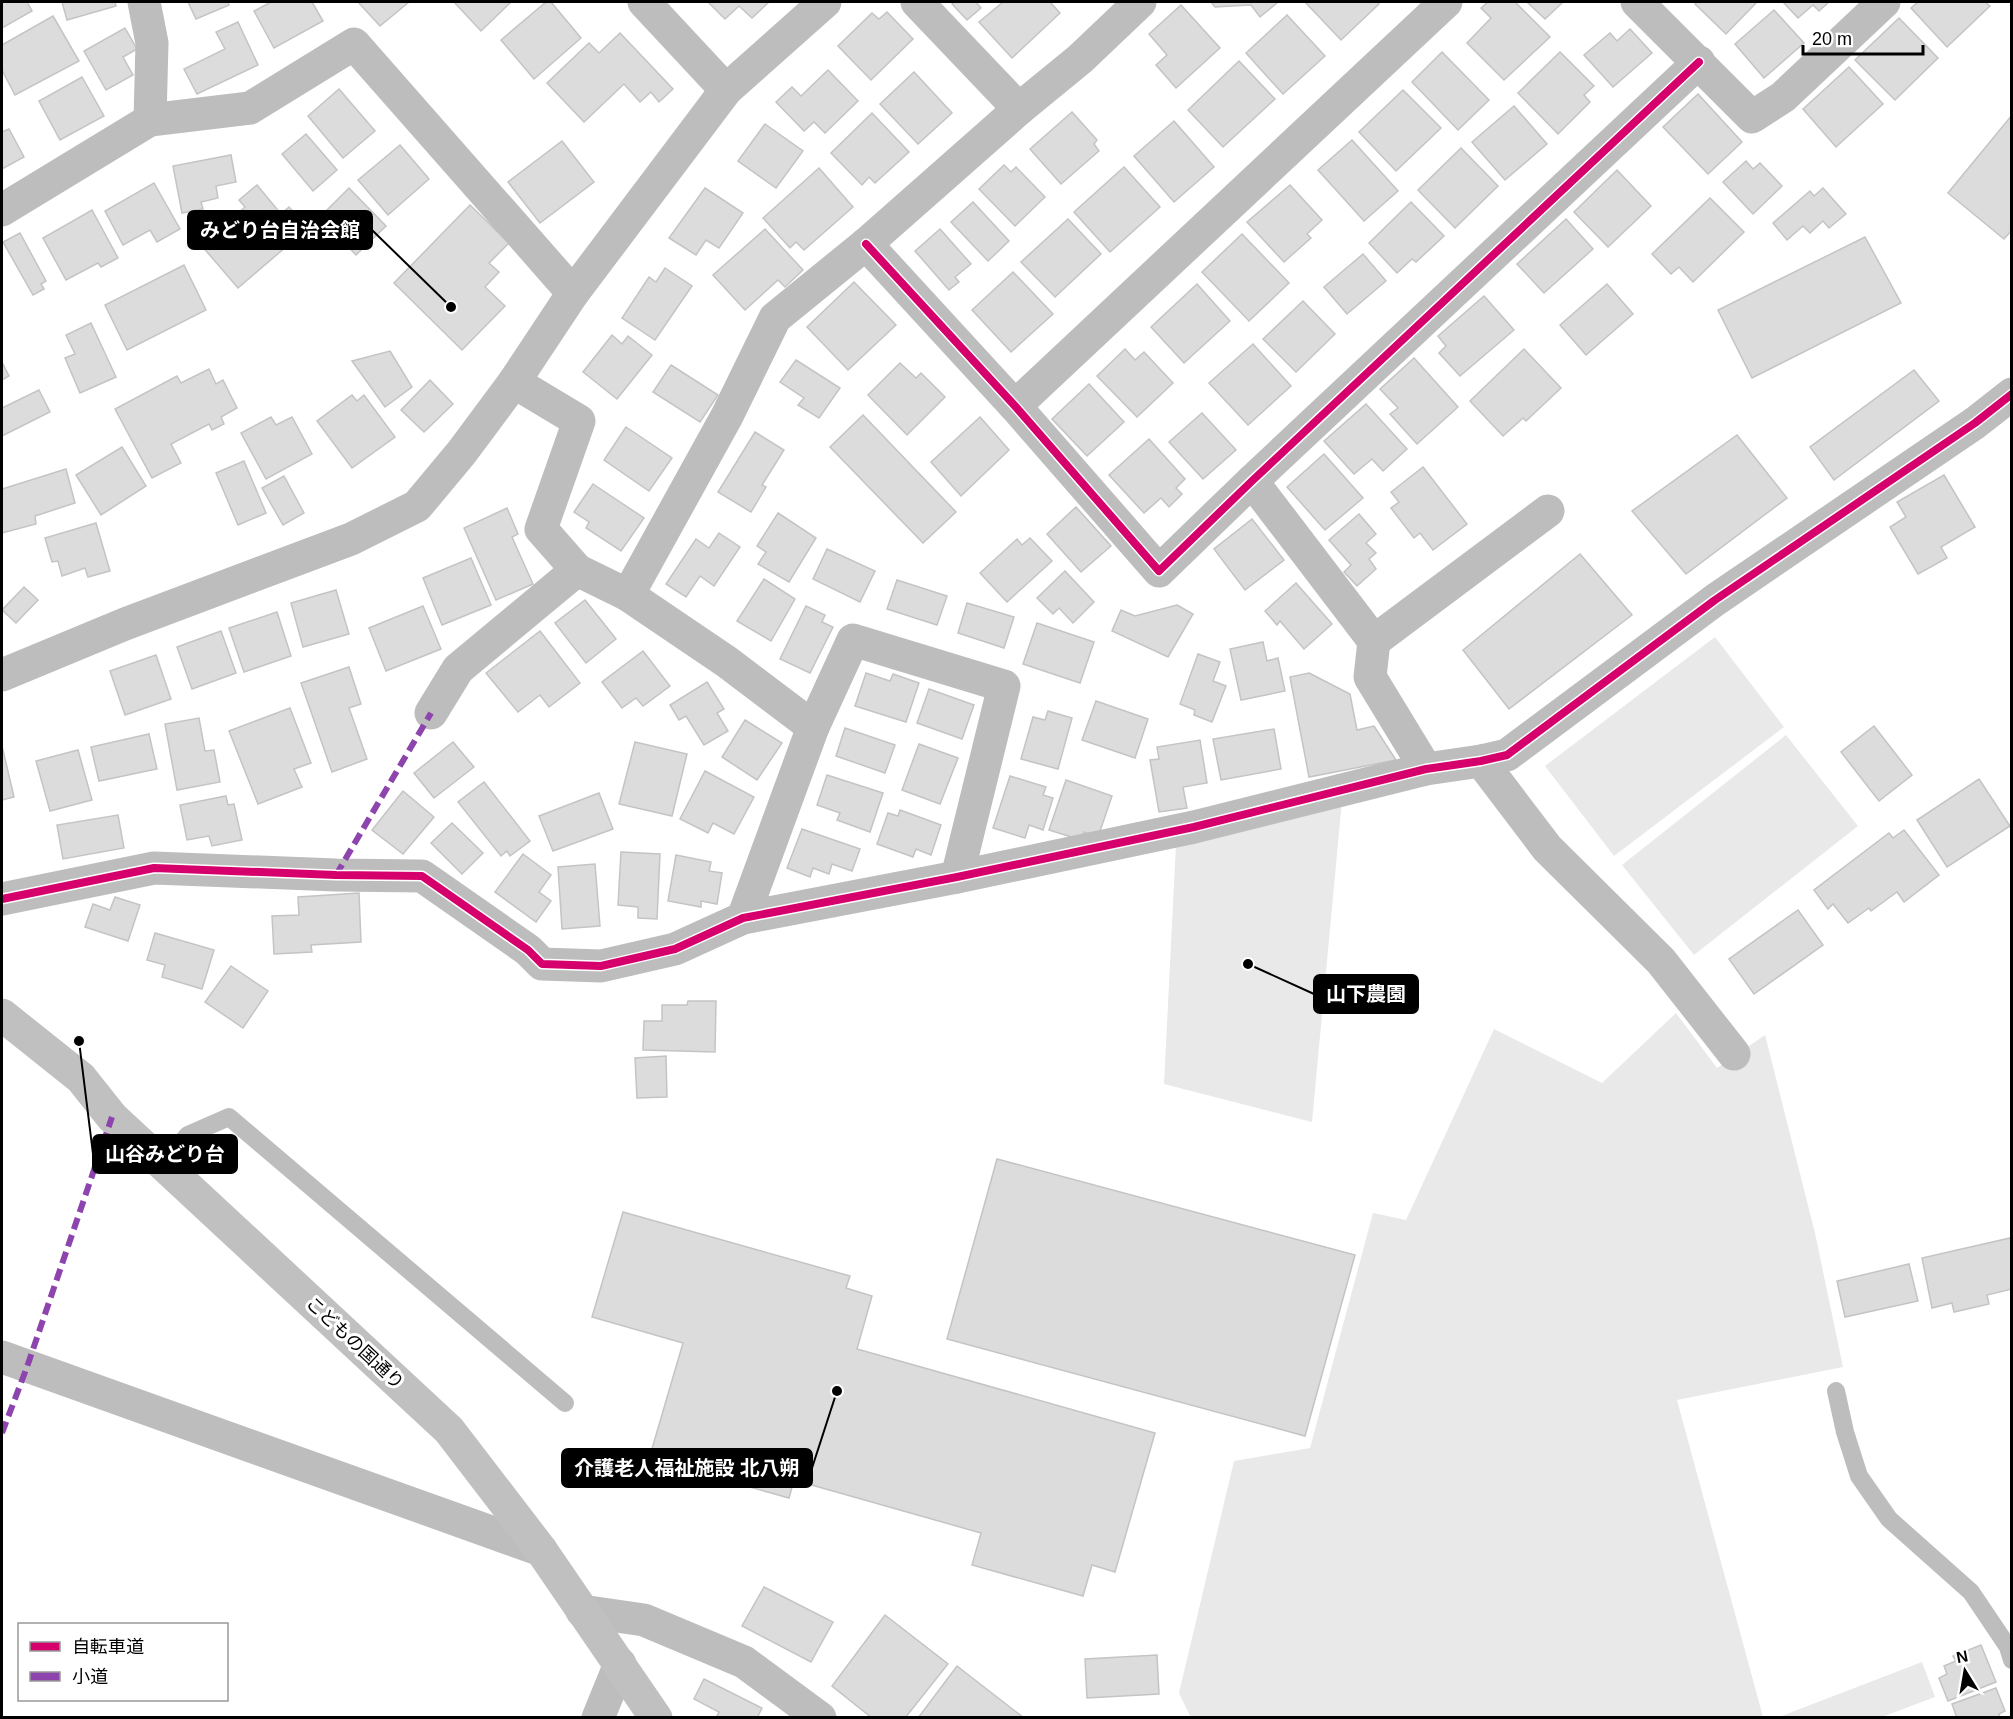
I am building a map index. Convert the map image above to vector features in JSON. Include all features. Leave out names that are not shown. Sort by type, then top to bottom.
[{"type":"main road","name":"こどもの国通り","points":[[2,1015],[81,1078],[112,1117],[162,1165],[449,1430],[541,1550],[656,1718]]},
{"type":"street","points":[[144,2],[152,43],[150,120]]},
{"type":"street","points":[[644,2],[726,90]]},
{"type":"street","points":[[2,675],[125,624],[351,539],[417,506],[462,452],[514,382],[573,293],[726,90],[825,2]]},
{"type":"street","points":[[917,2],[1019,109]]},
{"type":"street","points":[[628,595],[727,416],[775,318],[866,244],[1019,109],[1080,59],[1140,2]]},
{"type":"street","points":[[1015,406],[1446,2]]},
{"type":"street","points":[[1637,2],[1752,117],[1783,97],[1884,2]]},
{"type":"street","points":[[2,210],[150,120],[250,108],[354,44],[573,293]]},
{"type":"street","points":[[866,244],[1015,406],[1159,571],[1699,62]]},
{"type":"street","points":[[514,382],[579,421],[541,529],[577,570],[628,595],[727,662],[813,727]]},
{"type":"street","points":[[2,899],[154,868],[423,876],[528,950],[542,964],[601,966],[675,949],[743,918],[957,877],[1194,827],[1425,769],[1507,755],[1715,600],[1975,423],[2012,394]]},
{"type":"street","points":[[1252,481],[1374,641],[1370,677],[1425,769]]},
{"type":"street","points":[[1374,641],[1548,511]]},
{"type":"street","points":[[431,713],[458,669],[577,570]]},
{"type":"street","points":[[743,918],[813,727],[853,640],[1004,686],[957,877]]},
{"type":"street","points":[[1481,761],[1546,848],[1661,961],[1734,1054]]},
{"type":"street","points":[[2,1357],[541,1550]]},
{"type":"street","points":[[582,1611],[644,1620],[744,1662],[820,1718]]},
{"type":"street","points":[[598,1718],[620,1664]]},
{"type":"lane","points":[[162,1165],[188,1134],[229,1117],[565,1403]]},
{"type":"lane","points":[[1836,1391],[1845,1432],[1859,1476],[1889,1519],[1971,1592],[2008,1647],[2012,1660]]},
{"type":"shaded area","points":[[1715,637],[1784,727],[1614,856],[1545,766]]},
{"type":"shaded area","points":[[1786,735],[1858,826],[1694,955],[1622,865]]},
{"type":"shaded area","points":[[1342,800],[1312,1122],[1164,1084],[1176,844]]},
{"type":"shaded area","points":[[1676,1013],[1717,1068],[1765,1035],[1815,1233],[1843,1367],[1677,1400],[1763,1717],[1191,1718],[1179,1693],[1234,1461],[1310,1448],[1373,1213],[1406,1220],[1494,1029],[1602,1083]]},
{"type":"shaded area","points":[[1922,1662],[1935,1697],[1882,1717],[1779,1717]]},
{"type":"building","points":[[2,2],[27,2],[32,11],[2,28]]},
{"type":"building","points":[[62,2],[115,2],[116,6],[67,20]]},
{"type":"building","points":[[188,2],[228,2],[229,5],[196,19]]},
{"type":"building","points":[[271,2],[312,2],[323,21],[274,48],[254,11]]},
{"type":"building","points":[[358,2],[409,2],[380,26]]},
{"type":"building","points":[[454,2],[511,2],[481,31]]},
{"type":"building","points":[[546,2],[551,2],[581,38],[534,79],[501,40]]},
{"type":"building","points":[[708,2],[769,2],[752,18],[739,6],[725,19]]},
{"type":"building","points":[[976,2],[981,8],[967,20],[952,4]]},
{"type":"building","points":[[1003,2],[1050,2],[1060,13],[1012,58],[979,22]]},
{"type":"building","points":[[1211,2],[1278,2],[1260,17],[1251,5],[1215,7]]},
{"type":"building","points":[[1305,2],[1377,2],[1379,4],[1341,40]]},
{"type":"building","points":[[1488,2],[1515,2],[1550,37],[1504,80],[1467,43],[1491,18],[1481,8]]},
{"type":"building","points":[[1527,2],[1563,2],[1545,19]]},
{"type":"building","points":[[1697,2],[1757,2],[1726,34],[1695,4]]},
{"type":"building","points":[[1783,2],[1829,2],[1819,11],[1813,5],[1798,18]]},
{"type":"building","points":[[1918,2],[1985,2],[1990,6],[1947,47],[1911,8]]},
{"type":"building","points":[[1181,5],[1220,48],[1176,88],[1156,65],[1167,55],[1149,34]]},
{"type":"building","points":[[1774,10],[1804,43],[1764,78],[1735,44]]},
{"type":"building","points":[[887,12],[913,39],[871,80],[838,46],[872,13],[879,19]]},
{"type":"building","points":[[1287,15],[1325,56],[1283,94],[1246,53]]},
{"type":"building","points":[[53,16],[79,61],[15,95],[2,70],[2,45]]},
{"type":"building","points":[[1899,18],[1938,58],[1895,100],[1855,60]]},
{"type":"building","points":[[238,22],[258,65],[197,94],[184,69],[225,49],[216,32]]},
{"type":"building","points":[[125,28],[137,49],[123,57],[133,75],[106,90],[84,51]]},
{"type":"building","points":[[1630,29],[1652,53],[1613,87],[1584,55],[1610,33],[1617,41]]},
{"type":"building","points":[[620,33],[673,89],[659,102],[651,92],[640,102],[624,84],[584,122],[547,83],[589,43],[599,53]]},
{"type":"building","points":[[1442,52],[1489,100],[1458,130],[1412,82]]},
{"type":"building","points":[[1560,52],[1594,86],[1584,95],[1590,102],[1558,134],[1518,93]]},
{"type":"building","points":[[1239,61],[1275,99],[1223,147],[1188,110]]},
{"type":"building","points":[[1849,67],[1883,104],[1836,147],[1803,109]]},
{"type":"building","points":[[828,70],[858,101],[825,133],[814,122],[804,131],[776,102],[792,87],[801,96]]},
{"type":"building","points":[[914,72],[952,113],[918,144],[880,104]]},
{"type":"building","points":[[82,77],[104,116],[60,140],[39,101]]},
{"type":"building","points":[[339,89],[375,131],[343,158],[308,116]]},
{"type":"building","points":[[1403,90],[1441,128],[1396,171],[1359,132]]},
{"type":"building","points":[[1698,94],[1742,142],[1708,174],[1663,127]]},
{"type":"building","points":[[1514,106],[1547,144],[1505,180],[1472,142]]},
{"type":"building","points":[[1072,112],[1097,140],[1094,144],[1099,151],[1061,184],[1030,149]]},
{"type":"building","points":[[872,113],[909,152],[875,183],[869,177],[862,185],[831,153]]},
{"type":"building","points":[[2012,115],[2012,230],[2004,239],[1948,193]]},
{"type":"building","points":[[1174,121],[1214,167],[1174,202],[1134,156]]},
{"type":"building","points":[[765,124],[803,151],[776,188],[738,161]]},
{"type":"building","points":[[9,129],[24,157],[2,169],[2,132]]},
{"type":"building","points":[[306,134],[337,170],[313,191],[282,154]]},
{"type":"building","points":[[1352,140],[1398,191],[1364,221],[1318,170]]},
{"type":"building","points":[[562,141],[594,182],[540,223],[508,182]]},
{"type":"building","points":[[400,145],[429,179],[388,215],[358,180]]},
{"type":"building","points":[[1461,148],[1498,186],[1455,228],[1418,190]]},
{"type":"building","points":[[231,155],[236,182],[216,186],[218,198],[201,202],[203,209],[182,213],[173,166]]},
{"type":"building","points":[[1746,161],[1753,169],[1760,163],[1782,186],[1753,214],[1723,182]]},
{"type":"building","points":[[1004,165],[1011,172],[1016,167],[1045,197],[1015,226],[979,189]]},
{"type":"building","points":[[1124,167],[1160,207],[1110,252],[1074,212]]},
{"type":"building","points":[[819,168],[853,207],[804,250],[796,242],[790,248],[763,218]]},
{"type":"building","points":[[1617,170],[1651,206],[1608,247],[1574,212]]},
{"type":"building","points":[[154,183],[180,229],[157,242],[150,230],[123,245],[105,211]]},
{"type":"building","points":[[257,185],[281,214],[289,207],[308,228],[238,288],[201,245],[245,207],[239,200]]},
{"type":"building","points":[[1290,185],[1322,220],[1307,234],[1311,238],[1284,262],[1247,222]]},
{"type":"building","points":[[349,188],[386,226],[356,255],[320,217]]},
{"type":"building","points":[[705,188],[743,213],[719,248],[706,240],[696,255],[669,238]]},
{"type":"building","points":[[1823,188],[1846,214],[1829,228],[1823,221],[1810,233],[1803,226],[1787,240],[1773,223],[1810,191],[1814,196]]},
{"type":"building","points":[[1710,198],[1744,232],[1693,282],[1679,267],[1671,274],[1652,254]]},
{"type":"building","points":[[973,202],[1009,241],[988,261],[951,222]]},
{"type":"building","points":[[1411,202],[1444,236],[1416,262],[1412,259],[1397,273],[1369,243]]},
{"type":"building","points":[[470,205],[509,243],[489,263],[499,272],[485,287],[505,306],[462,350],[394,283]]},
{"type":"building","points":[[92,210],[118,258],[101,267],[98,263],[66,280],[43,238]]},
{"type":"building","points":[[1068,219],[1101,254],[1055,297],[1021,262]]},
{"type":"building","points":[[1566,219],[1593,249],[1544,293],[1517,264]]},
{"type":"building","points":[[765,229],[803,270],[785,287],[778,280],[745,310],[713,275]]},
{"type":"building","points":[[940,229],[971,264],[955,277],[959,282],[949,290],[915,251]]},
{"type":"building","points":[[20,233],[46,281],[41,284],[44,289],[33,295],[3,242]]},
{"type":"building","points":[[1242,234],[1289,283],[1249,321],[1202,272]]},
{"type":"building","points":[[1865,237],[1901,303],[1752,378],[1718,310]]},
{"type":"building","points":[[1363,254],[1386,281],[1347,314],[1324,287]]},
{"type":"building","points":[[184,265],[206,310],[127,350],[105,305]]},
{"type":"building","points":[[665,268],[692,286],[655,340],[622,318],[649,277],[656,282]]},
{"type":"building","points":[[1013,272],[1053,314],[1011,352],[972,310]]},
{"type":"building","points":[[854,282],[896,325],[848,370],[807,327]]},
{"type":"building","points":[[1197,284],[1230,321],[1184,363],[1151,327]]},
{"type":"building","points":[[1607,284],[1633,314],[1586,355],[1560,325]]},
{"type":"building","points":[[1484,296],[1514,330],[1460,376],[1439,353],[1446,346],[1438,336]]},
{"type":"building","points":[[1303,301],[1335,334],[1296,372],[1263,339]]},
{"type":"building","points":[[91,323],[116,377],[80,393],[65,358],[75,354],[66,335]]},
{"type":"building","points":[[612,335],[622,344],[628,336],[652,355],[617,399],[583,372]]},
{"type":"building","points":[[1253,344],[1291,386],[1248,425],[1209,383]]},
{"type":"building","points":[[1125,349],[1135,360],[1144,352],[1173,383],[1137,417],[1097,376]]},
{"type":"building","points":[[1524,349],[1561,388],[1526,421],[1523,418],[1503,436],[1470,401]]},
{"type":"building","points":[[390,351],[412,387],[385,407],[352,361]]},
{"type":"building","points":[[1414,358],[1458,407],[1417,444],[1390,414],[1398,408],[1380,389]]},
{"type":"building","points":[[796,360],[840,388],[819,418],[798,405],[804,398],[780,382]]},
{"type":"building","points":[[2,362],[9,376],[2,380]]},
{"type":"building","points":[[900,363],[916,378],[921,373],[945,397],[907,435],[868,395]]},
{"type":"building","points":[[671,365],[718,395],[700,422],[653,392]]},
{"type":"building","points":[[209,369],[216,384],[223,380],[237,408],[221,417],[224,424],[212,430],[209,424],[171,444],[181,463],[152,478],[115,409],[177,376],[181,383]]},
{"type":"building","points":[[1914,370],[1939,401],[1834,480],[1810,447]]},
{"type":"building","points":[[430,380],[453,404],[424,432],[401,410]]},
{"type":"building","points":[[1089,384],[1124,422],[1087,456],[1052,419]]},
{"type":"building","points":[[39,390],[50,412],[2,436],[2,408]]},
{"type":"building","points":[[352,395],[357,401],[364,395],[395,437],[352,468],[317,421]]},
{"type":"building","points":[[1366,404],[1407,449],[1383,471],[1372,459],[1354,474],[1324,441]]},
{"type":"building","points":[[1202,413],[1236,450],[1203,479],[1169,442]]},
{"type":"building","points":[[863,415],[956,512],[923,543],[830,447]]},
{"type":"building","points":[[271,417],[276,425],[292,417],[312,454],[266,479],[241,433]]},
{"type":"building","points":[[980,417],[1009,450],[961,496],[931,462]]},
{"type":"building","points":[[626,427],[672,458],[649,491],[604,460]]},
{"type":"building","points":[[755,432],[784,450],[762,485],[766,487],[751,512],[718,492]]},
{"type":"building","points":[[1737,435],[1787,498],[1686,574],[1632,511]]},
{"type":"building","points":[[1149,439],[1185,479],[1176,488],[1182,494],[1169,507],[1161,498],[1144,513],[1109,475]]},
{"type":"building","points":[[122,447],[146,486],[101,515],[76,475]]},
{"type":"building","points":[[1324,454],[1363,498],[1325,530],[1287,487]]},
{"type":"building","points":[[244,461],[266,513],[238,525],[216,473]]},
{"type":"building","points":[[1423,467],[1467,524],[1433,550],[1420,533],[1414,538],[1391,508],[1399,502],[1391,492]]},
{"type":"building","points":[[66,469],[75,503],[35,516],[36,524],[2,533],[2,489]]},
{"type":"building","points":[[1944,475],[1975,527],[1941,547],[1947,558],[1918,574],[1890,527],[1906,517],[1897,502]]},
{"type":"building","points":[[284,476],[304,513],[283,525],[262,488]]},
{"type":"building","points":[[593,484],[644,518],[621,551],[586,528],[589,522],[574,512]]},
{"type":"building","points":[[1076,507],[1111,546],[1081,572],[1047,534]]},
{"type":"building","points":[[507,508],[518,534],[512,537],[533,584],[496,600],[464,528]]},
{"type":"building","points":[[778,513],[816,538],[789,582],[758,564],[766,552],[757,546]]},
{"type":"building","points":[[1359,514],[1376,534],[1366,543],[1376,553],[1369,559],[1376,569],[1357,586],[1344,572],[1351,565],[1329,540]]},
{"type":"building","points":[[1252,519],[1284,560],[1245,590],[1214,549]]},
{"type":"building","points":[[96,523],[110,571],[88,577],[85,568],[62,576],[58,561],[52,562],[45,538]]},
{"type":"building","points":[[719,533],[740,547],[714,586],[700,576],[686,597],[666,584],[696,539],[709,548]]},
{"type":"building","points":[[1030,538],[1052,561],[1007,602],[980,573],[1017,539],[1022,545]]},
{"type":"building","points":[[827,549],[875,571],[860,602],[813,579]]},
{"type":"building","points":[[1580,554],[1632,615],[1509,709],[1463,650]]},
{"type":"building","points":[[471,558],[491,605],[442,625],[423,578]]},
{"type":"building","points":[[1065,571],[1094,602],[1073,623],[1059,608],[1053,614],[1037,598]]},
{"type":"building","points":[[764,579],[795,599],[771,641],[737,621]]},
{"type":"building","points":[[897,580],[947,596],[937,625],[887,609]]},
{"type":"building","points":[[1296,583],[1332,624],[1304,649],[1280,621],[1277,625],[1265,611]]},
{"type":"building","points":[[24,587],[38,600],[16,623],[2,610]]},
{"type":"building","points":[[336,590],[349,634],[303,647],[291,603]]},
{"type":"building","points":[[585,600],[616,639],[586,663],[555,623]]},
{"type":"building","points":[[967,603],[1014,617],[1004,648],[958,633]]},
{"type":"building","points":[[1177,605],[1193,614],[1168,657],[1112,631],[1121,610],[1135,616]]},
{"type":"building","points":[[423,606],[441,649],[386,671],[369,628]]},
{"type":"building","points":[[806,606],[825,615],[822,622],[833,627],[810,673],[780,659]]},
{"type":"building","points":[[277,612],[291,656],[244,672],[229,628]]},
{"type":"building","points":[[1037,623],[1094,642],[1080,683],[1023,664]]},
{"type":"building","points":[[221,631],[236,673],[192,689],[177,647]]},
{"type":"building","points":[[540,631],[580,683],[549,707],[540,695],[518,712],[486,673]]},
{"type":"building","points":[[1263,642],[1267,661],[1278,658],[1285,691],[1241,700],[1230,649]]},
{"type":"building","points":[[643,651],[670,686],[643,706],[636,698],[622,708],[602,682]]},
{"type":"building","points":[[1198,654],[1220,662],[1213,681],[1226,686],[1212,722],[1194,715],[1195,710],[1180,704]]},
{"type":"building","points":[[156,655],[171,699],[125,715],[110,671]]},
{"type":"building","points":[[349,667],[361,704],[349,708],[367,759],[332,772],[301,683]]},
{"type":"building","points":[[866,673],[890,681],[893,674],[919,683],[906,722],[855,706]]},
{"type":"building","points":[[1309,673],[1350,694],[1357,730],[1374,726],[1396,760],[1309,777],[1290,677]]},
{"type":"building","points":[[707,682],[724,709],[717,713],[728,731],[704,745],[686,716],[679,720],[670,705]]},
{"type":"building","points":[[929,689],[974,705],[962,739],[917,723]]},
{"type":"building","points":[[1096,701],[1148,719],[1135,758],[1082,740]]},
{"type":"building","points":[[290,708],[311,763],[294,769],[302,787],[258,804],[229,731]]},
{"type":"building","points":[[1048,711],[1072,718],[1058,769],[1021,759],[1033,717],[1045,720]]},
{"type":"building","points":[[199,718],[205,751],[214,750],[220,782],[177,790],[165,724]]},
{"type":"building","points":[[745,720],[782,743],[757,780],[722,757]]},
{"type":"building","points":[[1874,726],[1912,775],[1879,801],[1841,752]]},
{"type":"building","points":[[845,728],[895,745],[885,773],[836,756]]},
{"type":"building","points":[[1274,729],[1281,769],[1221,780],[1213,739]]},
{"type":"building","points":[[149,734],[157,769],[99,781],[91,747]]},
{"type":"building","points":[[1200,740],[1207,783],[1183,787],[1187,808],[1159,812],[1150,760],[1159,759],[1157,747]]},
{"type":"building","points":[[453,742],[474,767],[434,798],[414,773]]},
{"type":"building","points":[[635,742],[687,754],[672,816],[619,804]]},
{"type":"building","points":[[919,744],[958,758],[940,804],[902,790]]},
{"type":"building","points":[[78,750],[92,800],[50,811],[36,761]]},
{"type":"building","points":[[2,751],[14,797],[2,800]]},
{"type":"building","points":[[705,771],[754,797],[734,834],[713,823],[708,833],[680,819]]},
{"type":"building","points":[[827,775],[883,793],[870,832],[837,820],[840,813],[817,805]]},
{"type":"building","points":[[1010,776],[1046,787],[1043,795],[1053,798],[1043,830],[1029,825],[1025,838],[993,828]]},
{"type":"building","points":[[1979,779],[2010,826],[1947,867],[1917,820]]},
{"type":"building","points":[[1066,780],[1112,796],[1098,837],[1084,832],[1081,840],[1049,830]]},
{"type":"building","points":[[484,782],[530,841],[510,856],[507,851],[501,856],[458,802]]},
{"type":"building","points":[[403,791],[434,817],[403,854],[372,830]]},
{"type":"building","points":[[599,793],[613,829],[553,851],[539,816]]},
{"type":"building","points":[[226,796],[228,805],[234,804],[242,840],[212,846],[209,836],[187,840],[180,805]]},
{"type":"building","points":[[900,810],[941,825],[931,855],[916,849],[913,857],[877,844],[888,813],[898,816]]},
{"type":"building","points":[[118,815],[124,848],[63,859],[57,825]]},
{"type":"building","points":[[452,823],[483,853],[462,874],[431,843]]},
{"type":"building","points":[[802,829],[860,849],[852,871],[832,864],[829,874],[813,868],[810,877],[787,868]]},
{"type":"building","points":[[1904,830],[1939,875],[1904,902],[1897,892],[1871,911],[1869,908],[1848,923],[1833,904],[1828,909],[1814,890],[1889,833],[1893,838]]},
{"type":"building","points":[[621,852],[660,854],[657,919],[638,918],[638,907],[618,905]]},
{"type":"building","points":[[523,854],[551,875],[539,892],[551,901],[536,922],[495,892]]},
{"type":"building","points":[[676,855],[711,862],[709,871],[722,873],[717,904],[701,901],[701,907],[668,901]]},
{"type":"building","points":[[595,864],[600,926],[562,929],[558,867]]},
{"type":"building","points":[[359,893],[361,942],[311,945],[312,952],[274,954],[272,916],[299,915],[298,897]]},
{"type":"building","points":[[115,897],[140,905],[128,941],[85,927],[93,904],[110,910]]},
{"type":"building","points":[[1798,910],[1823,945],[1754,994],[1729,959]]},
{"type":"building","points":[[155,933],[214,950],[202,989],[162,977],[165,965],[147,960]]},
{"type":"building","points":[[231,966],[268,991],[243,1028],[205,1002]]},
{"type":"building","points":[[688,1001],[716,1001],[715,1052],[643,1050],[644,1021],[662,1021],[662,1005],[687,1005]]},
{"type":"building","points":[[666,1056],[667,1097],[637,1098],[635,1058]]},
{"type":"building","points":[[997,1159],[1355,1255],[1305,1436],[947,1339]]},
{"type":"building","points":[[623,1212],[850,1276],[846,1288],[872,1296],[857,1349],[1155,1433],[1115,1572],[1092,1565],[1083,1596],[972,1565],[981,1533],[794,1480],[789,1498],[649,1459],[683,1343],[592,1317]]},
{"type":"building","points":[[2010,1238],[2012,1289],[1987,1295],[1989,1304],[1954,1312],[1952,1303],[1932,1308],[1922,1258]]},
{"type":"building","points":[[1909,1264],[1918,1301],[1845,1317],[1837,1281]]},
{"type":"building","points":[[764,1587],[833,1622],[811,1662],[742,1626]]},
{"type":"building","points":[[885,1615],[948,1664],[905,1718],[872,1718],[832,1686]]},
{"type":"building","points":[[1981,1645],[1996,1682],[1948,1701],[1939,1678],[1947,1674],[1944,1666],[1956,1661],[1953,1656]]},
{"type":"building","points":[[1157,1655],[1159,1694],[1087,1698],[1085,1659]]},
{"type":"building","points":[[957,1666],[1024,1718],[918,1718]]},
{"type":"building","points":[[704,1679],[762,1708],[757,1718],[716,1718],[719,1712],[694,1699]]},
{"type":"building","points":[[1996,1688],[2005,1711],[1999,1714],[2000,1718],[1957,1718],[1952,1704]]},
{"type":"marked path","points":[[336,875],[431,713]]},
{"type":"marked path","points":[[2,1433],[27,1367],[112,1117]]},
{"type":"cycle path","points":[[866,244],[1015,406],[1159,571],[1699,62]]},
{"type":"cycle path","points":[[2,899],[154,868],[422,876],[528,950],[542,964],[601,966],[675,949],[743,918],[957,877],[1194,827],[1426,769],[1507,755],[1715,600],[1975,423],[2012,394]]},
{"type":"place","name":"みどり台自治会館","points":[[451,307]]},
{"type":"place","name":"山下農園","points":[[1248,964]]},
{"type":"place","name":"山谷みどり台","points":[[79,1041]]},
{"type":"place","name":"介護老人福祉施設 北八朔","points":[[837,1391]]}]
